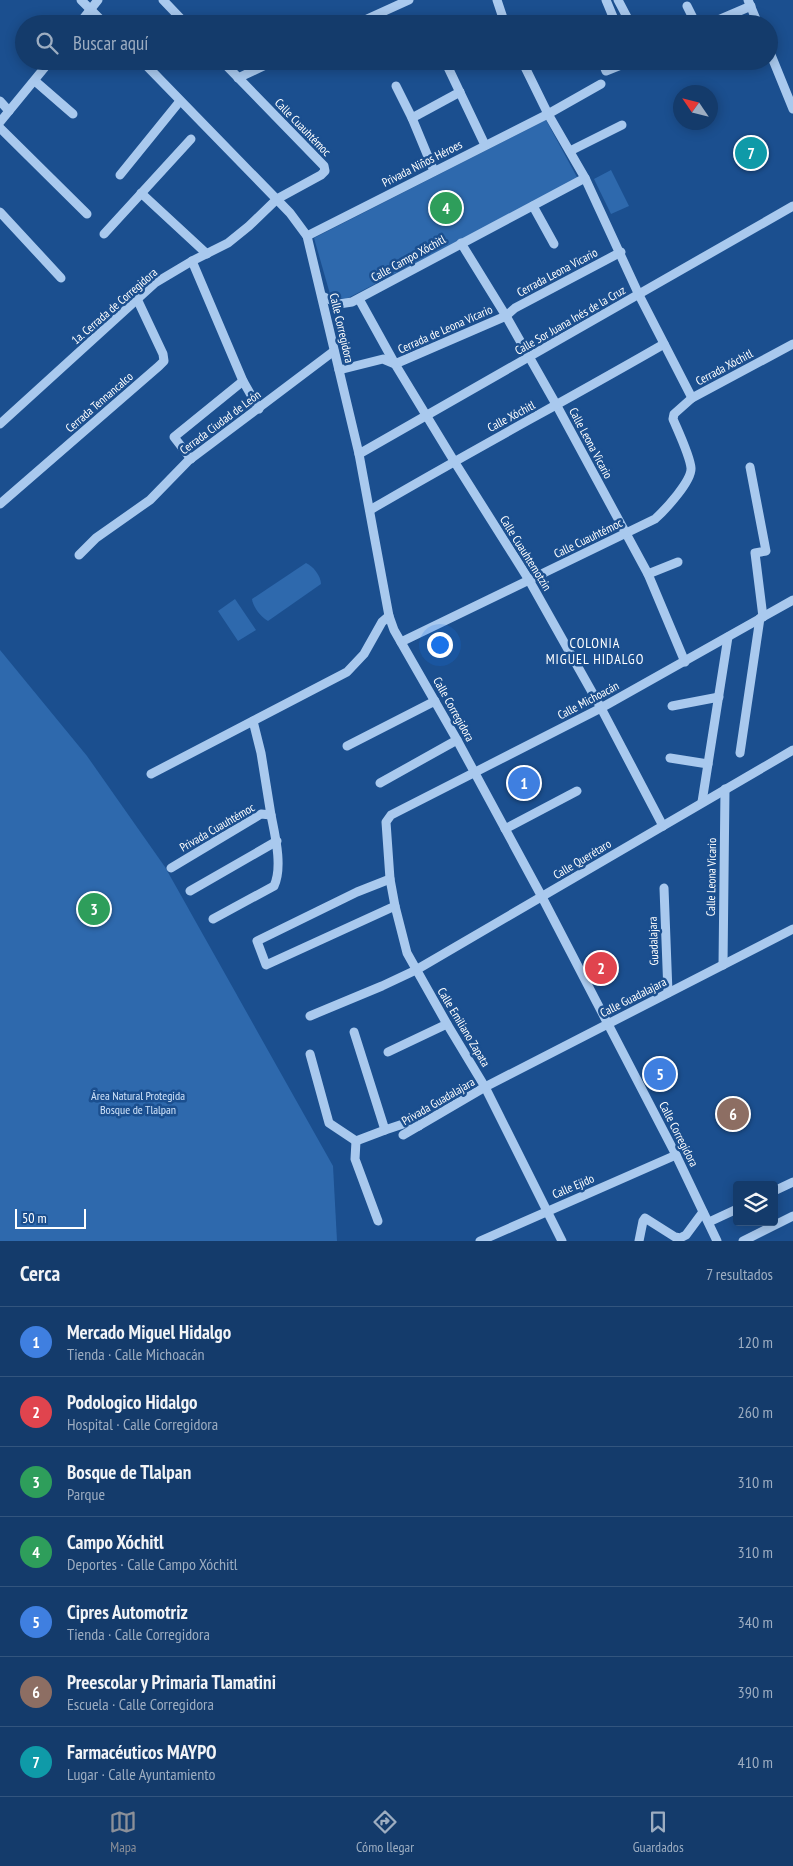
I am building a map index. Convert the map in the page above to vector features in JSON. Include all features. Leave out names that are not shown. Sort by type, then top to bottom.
[{"type":"street","points":[[81,0],[97,15]]},
{"type":"street","points":[[86,15],[98,0]]},
{"type":"street","points":[[163,0],[177,15]]},
{"type":"street","points":[[497,0],[502,15]]},
{"type":"street","points":[[606,0],[612,15]]},
{"type":"street","points":[[618,0],[626,15]]},
{"type":"street","points":[[375,15],[404,1]]},
{"type":"street","points":[[726,15],[749,3],[754,15]]},
{"type":"street","points":[[687,6],[692,15]]},
{"type":"street","points":[[0,122],[43,70]]},
{"type":"street","name":"Calle Corregidora","points":[[151,70],[277,199],[307,236],[359,454],[389,616],[401,642],[457,740],[542,897],[676,1154],[717,1241]]},
{"type":"street","name":"Calle Cuauhtémoc","points":[[230,70],[324,166],[325,171],[321,175],[277,199]]},
{"type":"street","points":[[238,78],[255,70]]},
{"type":"street","points":[[449,70],[485,146]]},
{"type":"street","points":[[526,70],[548,114],[585,178],[639,294],[692,398]]},
{"type":"street","points":[[777,70],[793,109]]},
{"type":"street","points":[[35,80],[73,114]]},
{"type":"street","name":"Privada Niños Héroes","points":[[307,236],[548,114],[601,84]]},
{"type":"street","points":[[396,86],[412,118],[434,171]]},
{"type":"street","points":[[412,118],[460,92]]},
{"type":"street","points":[[0,101],[9,111]]},
{"type":"street","points":[[120,175],[180,101]]},
{"type":"street","points":[[570,151],[622,125]]},
{"type":"street","points":[[0,128],[87,214]]},
{"type":"street","points":[[104,234],[191,139]]},
{"type":"street","name":"Calle Campo Xóchitl","points":[[322,296],[339,304],[359,299],[585,178]]},
{"type":"street","points":[[141,193],[207,254]]},
{"type":"street","name":"1a. Cerrada de Corregidora","points":[[0,424],[162,278],[228,243],[277,199]]},
{"type":"street","points":[[534,206],[554,244]]},
{"type":"street","name":"Calle Sor Juana Inés de la Cruz","points":[[359,454],[793,206]]},
{"type":"street","points":[[0,212],[62,278]]},
{"type":"street","name":"Calle Leona Vicario","points":[[461,243],[506,316],[557,406],[648,574],[685,662]]},
{"type":"street","name":"Cerrada Leona Vicario","points":[[506,316],[515,308],[621,252]]},
{"type":"street","points":[[192,261],[243,381],[259,409]]},
{"type":"street","name":"Calle Cuauhtemotzin","points":[[359,299],[395,364],[529,580],[601,708],[662,826]]},
{"type":"street","name":"Cerrada Tennancalco","points":[[0,504],[164,361],[163,354],[138,301]]},
{"type":"street","name":"Cerrada de Leona Vicario","points":[[395,364],[506,316]]},
{"type":"street","name":"Calle Xóchitl","points":[[370,510],[664,344]]},
{"type":"street","name":"Cerrada Xóchitl","points":[[673,419],[678,409],[692,398],[793,344]]},
{"type":"street","name":"Cerrada Ciudad de León","points":[[79,555],[96,538],[150,500],[191,459],[334,351]]},
{"type":"street","points":[[339,370],[383,359],[395,364]]},
{"type":"street","points":[[191,459],[174,437],[243,381]]},
{"type":"street","name":"Calle Cuauhtémoc","points":[[401,642],[626,534],[659,515],[690,477],[691,468],[673,419]]},
{"type":"street","points":[[740,753],[762,617],[755,553],[766,551],[750,467]]},
{"type":"street","points":[[648,574],[678,562]]},
{"type":"street","name":"Calle Michoacán","points":[[391,815],[601,708],[793,600]]},
{"type":"street","points":[[151,774],[347,672],[364,654],[382,622],[389,616]]},
{"type":"street","points":[[702,802],[728,637]]},
{"type":"street","points":[[672,706],[719,697]]},
{"type":"street","points":[[347,746],[435,701]]},
{"type":"street","name":"Privada Cuauhtémoc","points":[[171,868],[261,814],[271,814],[265,772],[253,721]]},
{"type":"street","points":[[380,783],[457,740]]},
{"type":"street","name":"Calle Querétaro","points":[[310,1016],[416,970],[793,749]]},
{"type":"street","points":[[670,758],[708,764]]},
{"type":"street","name":"Calle Leona Vicario","points":[[723,965],[725,789]]},
{"type":"street","points":[[505,829],[577,790]]},
{"type":"street","points":[[213,919],[274,886],[278,878],[277,841],[271,814]]},
{"type":"street","name":"Calle Emiliano Zapata","points":[[391,815],[385,826],[390,879],[407,953],[447,1024],[486,1087],[562,1241]]},
{"type":"street","points":[[190,891],[277,841]]},
{"type":"street","points":[[390,879],[357,892],[257,941],[266,965],[395,906]]},
{"type":"street","name":"Guadalajara","points":[[664,888],[668,994]]},
{"type":"street","name":"Calle Guadalajara","points":[[486,1087],[793,929]]},
{"type":"street","points":[[388,1052],[447,1024]]},
{"type":"street","points":[[354,1032],[385,1130]]},
{"type":"street","points":[[310,1054],[329,1123],[356,1141]]},
{"type":"street","name":"Privada Guadalajara","points":[[402,1135],[486,1087]]},
{"type":"street","points":[[356,1141],[412,1121],[419,1126]]},
{"type":"street","points":[[356,1141],[355,1160],[378,1221]]},
{"type":"street","name":"Calle Ejido","points":[[480,1241],[676,1154]]},
{"type":"street","points":[[778,1189],[793,1182]]},
{"type":"street","points":[[709,1222],[733,1211]]},
{"type":"street","points":[[639,1241],[645,1218],[675,1237],[680,1238],[686,1235],[704,1212]]},
{"type":"street","points":[[743,1241],[793,1216]]},
{"type":"green space","points":[[546,120],[578,179],[346,299],[336,298],[330,294],[314,238]]},
{"type":"green space","points":[[611,170],[629,206],[611,214],[594,179]]},
{"type":"green space","points":[[306,563],[316,572],[321,584],[268,621],[265,619],[256,608],[252,599]]},
{"type":"green space","points":[[235,599],[256,630],[238,641],[218,611]]},
{"type":"green space","name":"Área Natural Protegida Bosque de Tlalpan","points":[[0,650],[87,756],[165,867],[333,1166],[337,1241],[0,1241]]},
{"type":"place","name":"Farmacéuticos MAYPO","points":[[751,153]]},
{"type":"place","name":"Campo Xóchitl","points":[[446,208]]},
{"type":"place","name":"Mercado Miguel Hidalgo","points":[[524,783]]},
{"type":"place","name":"Bosque de Tlalpan","points":[[94,909]]},
{"type":"place","name":"Podologico Hidalgo","points":[[601,968]]},
{"type":"place","name":"Cipres Automotriz","points":[[660,1074]]},
{"type":"place","name":"Preescolar y Primaria Tlamatini","points":[[733,1114]]},
{"type":"district","name":"COLONIA MIGUEL HIDALGO","points":[[595,652]]}]
